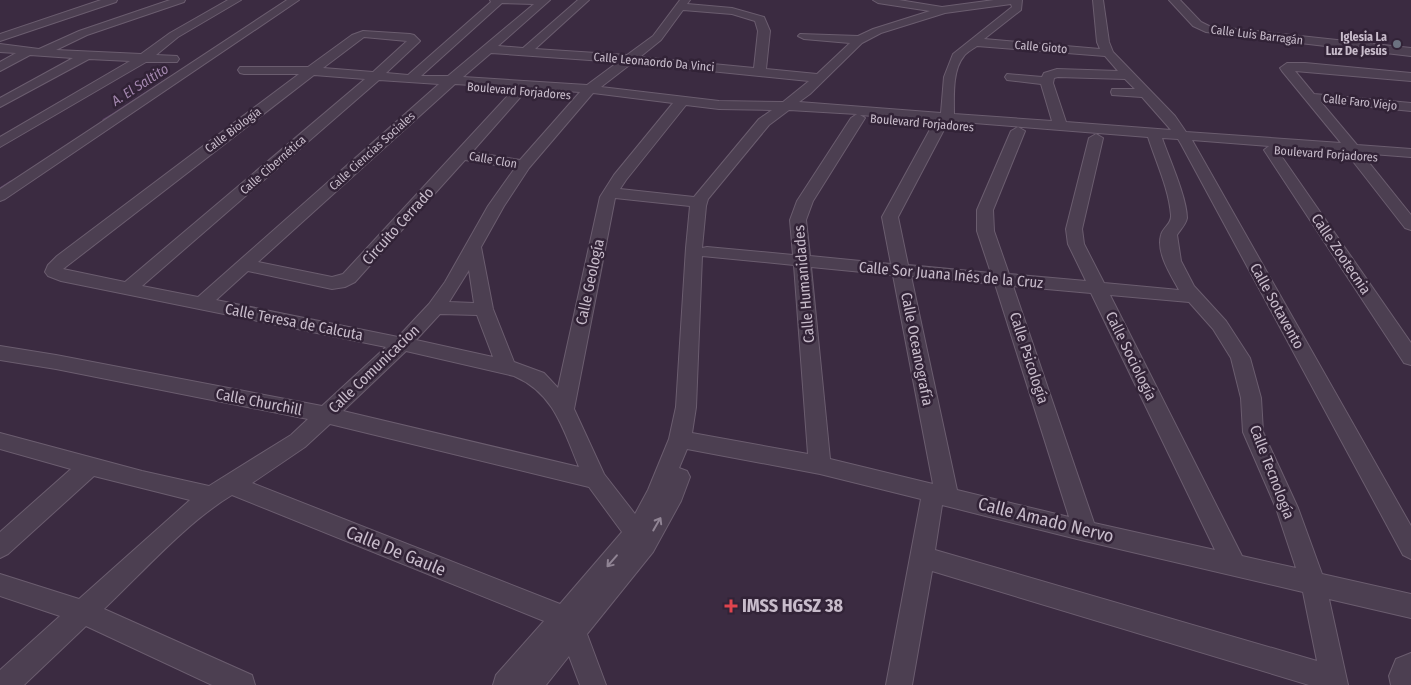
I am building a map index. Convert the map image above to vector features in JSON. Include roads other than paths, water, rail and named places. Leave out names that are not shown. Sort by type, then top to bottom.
[{"type":"street","points":[[84,9],[98,0]]},
{"type":"street","points":[[0,38],[112,0]]},
{"type":"street","points":[[0,67],[83,33],[180,0]]},
{"type":"street","points":[[0,143],[144,58],[160,43],[236,0]]},
{"type":"street","points":[[0,196],[294,0]]},
{"type":"street","points":[[495,0],[544,1]]},
{"type":"street","points":[[411,79],[499,0]]},
{"type":"street","points":[[526,51],[584,0]]},
{"type":"street","points":[[735,0],[735,12]]},
{"type":"street","points":[[882,0],[944,10]]},
{"type":"street","points":[[506,685],[568,624],[641,539],[658,494],[686,440],[698,407],[710,204],[770,128],[819,78],[863,38],[901,22],[944,10],[1016,0]]},
{"type":"street","name":"Calle Oceanografía","points":[[940,494],[902,270],[890,217],[944,121],[954,62],[959,54],[973,42],[1017,8],[1016,0]]},
{"type":"street","name":"Calle Sotavento","points":[[1098,0],[1103,42],[1108,52],[1146,93],[1185,140],[1411,548]]},
{"type":"street","name":"Calle Luis Barragán","points":[[1174,0],[1198,24],[1212,30],[1411,52]]},
{"type":"street","name":"Calle Ciencias Sociales","points":[[201,304],[444,81],[489,49],[544,1]]},
{"type":"street","points":[[682,4],[756,16],[760,19],[764,26],[759,73]]},
{"type":"street","name":"Calle Comunicacion","points":[[4,685],[171,530],[220,490],[281,454],[327,415],[402,344],[452,286],[496,206],[524,165],[587,93],[657,38],[682,4]]},
{"type":"street","points":[[0,26],[22,29]]},
{"type":"street","name":"Calle Biología","points":[[63,260],[359,35],[395,36],[414,39]]},
{"type":"street","points":[[804,36],[863,38]]},
{"type":"street","points":[[686,440],[694,248],[699,202],[757,130],[834,76],[863,38]]},
{"type":"street","name":"Calle Cibernética","points":[[129,288],[375,77],[414,39]]},
{"type":"street","name":"Calle Gioto","points":[[973,42],[1108,52]]},
{"type":"street","points":[[0,48],[34,53],[173,59]]},
{"type":"street","name":"Calle Leonaordo Da Vinci","points":[[489,49],[629,59],[819,78]]},
{"type":"street","points":[[0,103],[87,55]]},
{"type":"street","points":[[1411,77],[1305,66],[1290,66],[1286,68],[1355,153],[1403,206],[1411,225]]},
{"type":"street","name":"Boulevard Forjadores","points":[[244,70],[310,71],[444,81],[587,93],[679,104],[944,121],[1018,131],[1096,138],[1156,138]]},
{"type":"street","points":[[1061,127],[1048,76],[1057,73],[1129,75]]},
{"type":"street","points":[[1011,77],[1048,81]]},
{"type":"street","name":"Boulevard Forjadores","points":[[444,81],[518,92],[587,93]]},
{"type":"street","name":"Circuito Cerrado","points":[[245,265],[326,282],[344,281],[354,274],[518,92]]},
{"type":"street","points":[[1117,92],[1146,93]]},
{"type":"street","name":"Calle Faro Viejo","points":[[1309,97],[1411,107]]},
{"type":"street","name":"Calle Geología","points":[[564,409],[587,294],[611,192],[619,178],[679,104]]},
{"type":"street","name":"Boulevard Forjadores","points":[[787,110],[858,118],[1061,127],[1156,138],[1355,153],[1411,161]]},
{"type":"street","name":"Calle Humanidades","points":[[820,466],[798,220],[800,210],[858,118]]},
{"type":"street","name":"Calle Psicología","points":[[1018,131],[988,202],[983,220],[985,232],[1003,280],[1085,531]]},
{"type":"street","name":"Calle Sociología","points":[[1096,138],[1073,236],[1234,565]]},
{"type":"street","name":"Calle Tecnología","points":[[1156,138],[1179,217],[1178,222],[1169,235],[1170,251],[1178,273],[1195,297],[1220,325],[1240,358],[1251,398],[1253,432],[1287,508],[1313,583],[1334,682]]},
{"type":"street","name":"Boulevard Forjadores","points":[[1185,140],[1271,150],[1411,153]]},
{"type":"street","name":"Calle Zootecnia","points":[[1271,150],[1411,358]]},
{"type":"street","name":"Calle Clon","points":[[462,155],[524,165]]},
{"type":"street","points":[[611,192],[699,202]]},
{"type":"street","points":[[474,249],[484,309],[506,367]]},
{"type":"street","name":"Calle Sor Juana Inés de la Cruz","points":[[707,252],[1195,297]]},
{"type":"street","name":"Calle Teresa de Calcuta","points":[[63,260],[54,269],[56,274],[402,344],[527,373],[546,385],[564,409]]},
{"type":"street","points":[[435,308],[484,309]]},
{"type":"street","name":"Calle Churchill","points":[[0,353],[56,362],[327,415],[596,480]]},
{"type":"street","points":[[564,409],[596,480],[641,539]]},
{"type":"street","name":"Calle Amado Nervo","points":[[686,440],[820,466],[1085,531],[1411,606]]},
{"type":"street","name":"Calle De Gaule","points":[[0,442],[142,480],[220,490],[568,624]]},
{"type":"street","points":[[0,547],[91,465]]},
{"type":"street","points":[[899,685],[922,557],[940,494]]},
{"type":"street","points":[[922,557],[1334,682]]},
{"type":"street","points":[[0,585],[84,612],[242,685]]},
{"type":"street","points":[[529,685],[568,624]]},
{"type":"street","points":[[568,624],[593,685]]},
{"type":"waterway","name":"A. El Saltito","points":[[109,117],[169,78]]},
{"type":"waterway","name":"A. El Saltito","points":[[104,120],[111,116]]},
{"type":"waterway","name":"A. El Saltito","points":[[0,189],[11,182]]},
{"type":"place","name":"Iglesia La Luz De Jesús","points":[[1397,44]]},
{"type":"place","name":"IMSS HGSZ 38","points":[[731,606]]}]
